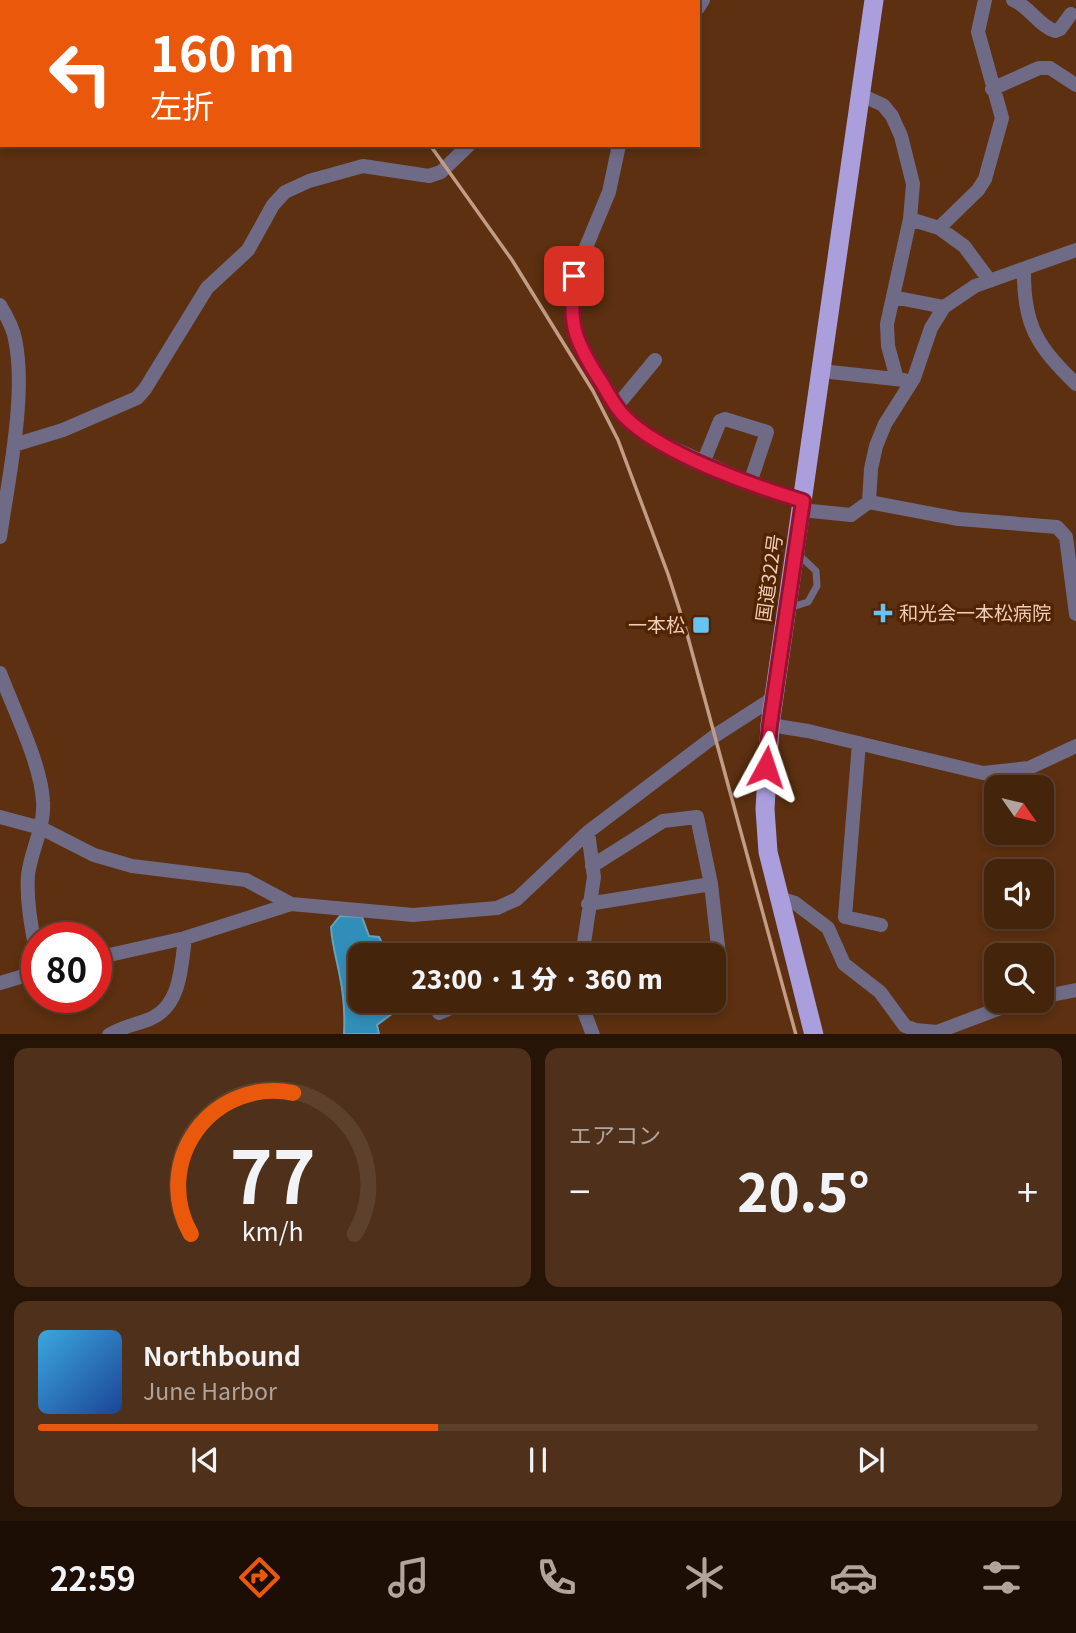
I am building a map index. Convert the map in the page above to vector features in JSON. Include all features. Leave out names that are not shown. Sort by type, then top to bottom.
[{"type":"highway","name":"国道322号","points":[[814,1034],[768,852],[765,809],[770,725],[789,608],[874,0]]},
{"type":"street","points":[[939,228],[978,190],[985,179],[1002,118],[978,32],[985,0]]},
{"type":"street","points":[[1013,0],[1020,3],[1046,28],[1055,31],[1060,29],[1071,14]]},
{"type":"street","points":[[992,89],[1039,68],[1051,68],[1076,85]]},
{"type":"street","points":[[861,95],[883,105],[892,116],[901,136],[913,184],[910,219],[887,324],[888,346],[897,379]]},
{"type":"street","points":[[14,445],[64,430],[137,398],[145,390],[207,288],[247,250],[273,205],[285,192],[309,181],[363,166],[429,176],[441,172],[467,147]]},
{"type":"street","points":[[619,147],[609,192],[574,276],[571,299],[575,335],[580,348],[616,408],[647,436],[802,505],[851,515],[869,502],[959,519],[1057,527],[1066,537],[1076,614]]},
{"type":"street","points":[[910,219],[939,228],[964,246],[990,281]]},
{"type":"street","points":[[869,502],[871,469],[876,446],[885,424],[912,381],[931,328],[944,307],[964,292],[1076,250]]},
{"type":"street","points":[[1024,269],[1025,311],[1041,347],[1076,384]]},
{"type":"street","points":[[893,297],[944,307]]},
{"type":"street","points":[[0,304],[15,339],[18,373],[14,445],[0,537]]},
{"type":"street","points":[[616,408],[654,360]]},
{"type":"street","points":[[821,371],[912,381]]},
{"type":"street","points":[[703,463],[720,421],[725,419],[767,432],[750,483]]},
{"type":"street","points":[[0,673],[38,774],[43,800],[41,828],[28,874],[32,922]]},
{"type":"street","points":[[0,817],[41,828],[94,855],[132,866],[246,880],[291,904],[413,915],[497,908],[517,899],[588,832],[716,735],[775,697]]},
{"type":"street","points":[[770,725],[983,773],[1029,768],[1076,746]]},
{"type":"street","points":[[859,743],[845,917],[881,925]]},
{"type":"street","points":[[592,866],[663,821],[697,817],[711,884],[718,943]]},
{"type":"street","points":[[584,943],[594,877],[588,832]]},
{"type":"street","points":[[588,904],[711,884]]},
{"type":"street","points":[[779,898],[795,903],[828,928],[844,964],[880,992],[905,1026],[937,1032],[987,1013]]},
{"type":"street","points":[[112,954],[185,938],[291,904]]},
{"type":"street","points":[[109,1034],[126,1025],[151,1019],[164,1009],[177,991],[185,938]]},
{"type":"street","points":[[0,983],[21,977]]},
{"type":"street","points":[[1054,994],[1076,990]]},
{"type":"street","points":[[587,1013],[593,1034]]},
{"type":"water","points":[[340,916],[362,917],[369,936],[379,937],[382,943],[348,943],[348,1013],[393,1013],[377,1025],[379,1034],[344,1034],[342,992],[331,927]]},
{"type":"railway","points":[[431,147],[512,260],[593,391],[618,440],[686,630],[796,1034]]},
{"type":"place","name":"和光会一本松病院","points":[[883,613]]},
{"type":"place","name":"一本松","points":[[701,625]]},
{"type":"route","points":[[574,276],[571,299],[575,335],[616,408],[626,418],[647,436],[663,445],[765,490],[803,501],[766,767]]}]
